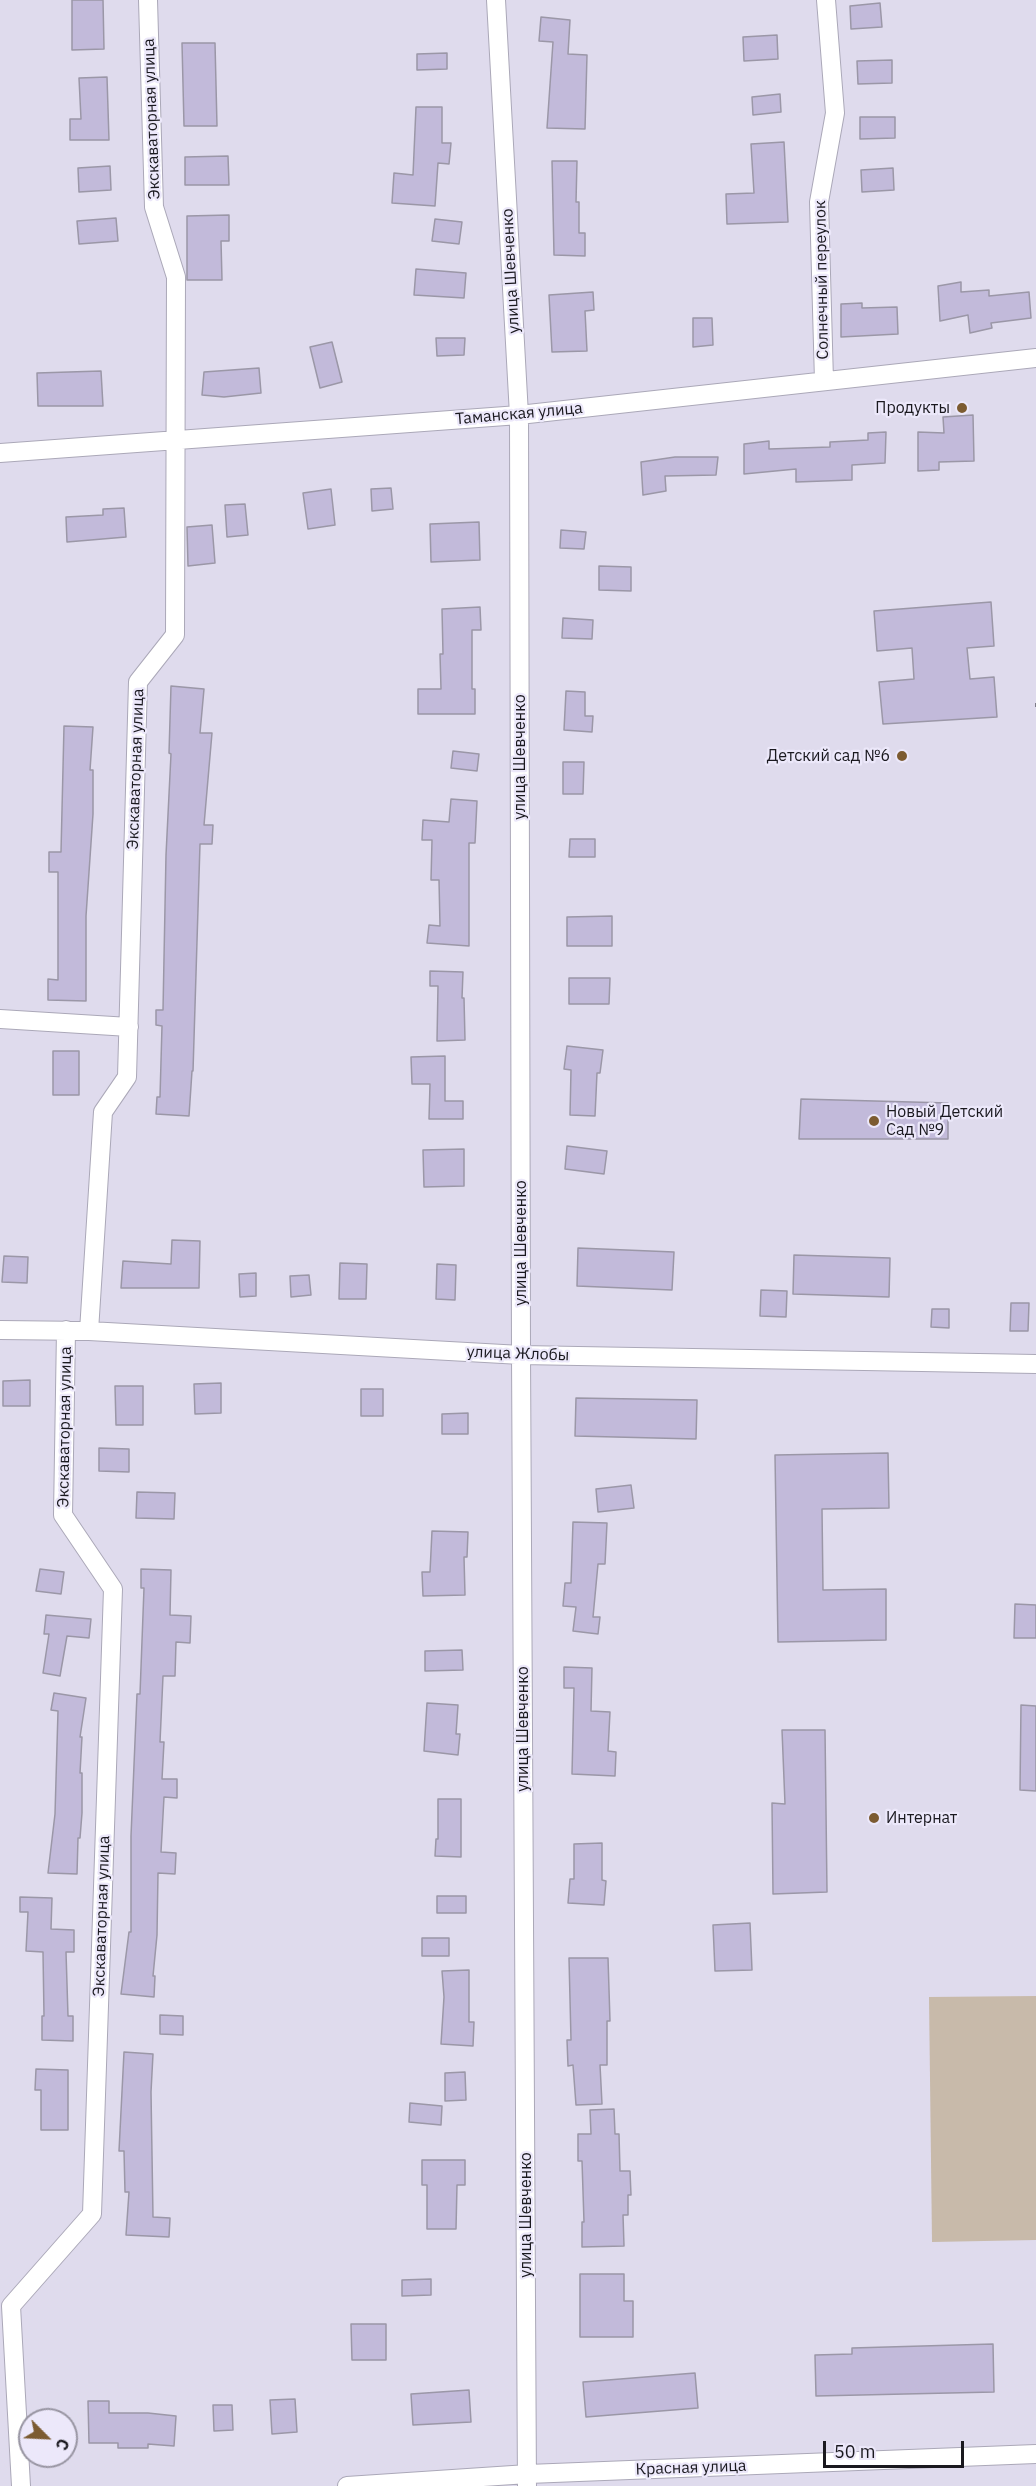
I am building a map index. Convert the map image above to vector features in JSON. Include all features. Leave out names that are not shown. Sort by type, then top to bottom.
[{"type":"street","name":"Экскаваторная улица","points":[[88,1331],[104,1112],[127,1077],[138,682],[175,635],[176,276],[154,207],[148,0]]},
{"type":"street","name":"улица Шевченко","points":[[496,0],[519,415],[521,1355],[528,2480]]},
{"type":"street","name":"Солнечный переулок","points":[[824,381],[819,202],[835,113],[826,0]]},
{"type":"street","name":"Таманская улица","points":[[0,453],[519,415],[1036,358]]},
{"type":"street","points":[[0,1019],[129,1027]]},
{"type":"street","name":"улица Жлобы","points":[[0,1330],[88,1331],[521,1355],[1036,1364]]},
{"type":"street","name":"Экскаваторная улица","points":[[21,2486],[11,2306],[92,2214],[113,1589],[63,1515],[66,1330]]},
{"type":"street","name":"Красная улица","points":[[347,2486],[528,2480],[1036,2454]]},
{"type":"shaded area","points":[[1036,1996],[1036,2240],[932,2242],[929,1997]]},
{"type":"building","points":[[72,0],[103,0],[104,49],[72,50]]},
{"type":"building","points":[[880,3],[882,27],[851,29],[850,6]]},
{"type":"building","points":[[541,17],[570,20],[568,54],[587,55],[585,129],[547,128],[553,42],[539,41]]},
{"type":"building","points":[[777,35],[778,59],[744,61],[743,37]]},
{"type":"building","points":[[182,43],[215,43],[217,126],[184,126]]},
{"type":"building","points":[[447,53],[447,69],[417,70],[417,54]]},
{"type":"building","points":[[892,60],[892,83],[858,84],[857,61]]},
{"type":"building","points":[[107,77],[109,140],[70,140],[70,119],[81,119],[79,78]]},
{"type":"building","points":[[780,94],[781,112],[753,115],[752,97]]},
{"type":"building","points":[[416,107],[442,107],[442,143],[451,143],[449,164],[438,163],[435,206],[392,203],[394,173],[413,175]]},
{"type":"building","points":[[860,117],[895,117],[895,138],[860,139]]},
{"type":"building","points":[[784,142],[788,222],[727,224],[726,194],[754,193],[751,144]]},
{"type":"building","points":[[228,156],[229,185],[185,185],[185,157]]},
{"type":"building","points":[[552,161],[577,161],[576,202],[579,202],[579,233],[585,233],[585,256],[554,255]]},
{"type":"building","points":[[110,166],[111,190],[79,192],[78,168]]},
{"type":"building","points":[[893,168],[894,190],[862,192],[861,170]]},
{"type":"building","points":[[229,215],[229,241],[221,241],[222,280],[187,280],[187,216]]},
{"type":"building","points":[[116,218],[118,241],[79,244],[77,221]]},
{"type":"building","points":[[435,219],[462,222],[459,244],[432,241]]},
{"type":"building","points":[[416,269],[466,273],[464,298],[414,295]]},
{"type":"building","points":[[961,282],[961,292],[989,290],[989,296],[1029,292],[1031,318],[991,323],[992,328],[970,333],[968,315],[940,321],[938,286]]},
{"type":"building","points":[[593,292],[594,310],[585,311],[587,351],[552,352],[549,295]]},
{"type":"building","points":[[862,303],[862,308],[897,307],[898,334],[841,337],[841,304]]},
{"type":"building","points":[[693,318],[712,318],[713,345],[693,347]]},
{"type":"building","points":[[436,338],[465,338],[464,355],[437,356]]},
{"type":"building","points":[[332,342],[342,382],[320,388],[310,347]]},
{"type":"building","points":[[259,368],[261,393],[224,397],[202,395],[204,372]]},
{"type":"building","points":[[101,371],[103,406],[38,406],[37,373]]},
{"type":"building","points":[[973,415],[974,461],[939,462],[939,470],[918,471],[918,432],[944,433],[943,417]]},
{"type":"building","points":[[886,432],[885,463],[852,465],[852,480],[796,482],[796,469],[744,474],[744,444],[769,441],[769,449],[830,447],[830,442],[868,440],[868,433]]},
{"type":"building","points":[[675,457],[718,457],[716,475],[665,476],[666,491],[643,495],[641,462]]},
{"type":"building","points":[[391,488],[393,509],[372,511],[371,489]]},
{"type":"building","points":[[331,489],[335,525],[308,529],[303,493]]},
{"type":"building","points":[[245,504],[248,535],[227,537],[225,505]]},
{"type":"building","points":[[124,508],[126,537],[67,542],[66,517],[103,515],[103,509]]},
{"type":"building","points":[[479,522],[480,560],[431,562],[430,524]]},
{"type":"building","points":[[212,525],[215,563],[188,566],[187,527]]},
{"type":"building","points":[[561,530],[586,532],[584,549],[560,548]]},
{"type":"building","points":[[599,566],[631,567],[631,591],[599,590]]},
{"type":"building","points":[[991,602],[994,646],[967,648],[970,679],[994,677],[997,717],[883,724],[879,682],[914,679],[912,648],[877,651],[874,611]]},
{"type":"building","points":[[480,607],[481,630],[472,630],[472,689],[475,689],[475,714],[418,714],[418,689],[441,689],[442,609]]},
{"type":"building","points":[[563,618],[593,620],[592,639],[562,638]]},
{"type":"building","points":[[171,686],[204,689],[200,733],[212,733],[204,825],[213,825],[212,844],[200,844],[193,1071],[189,1116],[156,1114],[157,1097],[160,1097],[162,1026],[156,1025],[156,1010],[163,1010]]},
{"type":"building","points":[[566,691],[585,692],[585,716],[593,716],[592,732],[564,730]]},
{"type":"building","points":[[64,726],[93,727],[90,770],[93,770],[93,814],[86,916],[86,1001],[48,1000],[48,979],[58,980],[58,872],[49,872],[49,852],[61,852]]},
{"type":"building","points":[[453,751],[479,754],[477,771],[451,768]]},
{"type":"building","points":[[563,762],[584,762],[583,794],[563,794]]},
{"type":"building","points":[[451,799],[477,801],[475,843],[469,843],[469,946],[427,943],[429,925],[440,926],[439,880],[431,880],[432,840],[422,840],[423,820],[449,822]]},
{"type":"building","points":[[570,839],[595,839],[595,857],[569,857]]},
{"type":"building","points":[[612,916],[612,946],[567,946],[567,917]]},
{"type":"building","points":[[430,971],[463,972],[465,1040],[437,1041],[438,986],[430,986]]},
{"type":"building","points":[[569,978],[610,978],[609,1004],[569,1004]]},
{"type":"building","points":[[567,1046],[603,1050],[600,1073],[597,1073],[595,1116],[570,1115],[571,1070],[564,1069]]},
{"type":"building","points":[[53,1051],[79,1051],[79,1095],[53,1095]]},
{"type":"building","points":[[445,1056],[445,1101],[463,1101],[463,1119],[429,1119],[430,1084],[412,1084],[411,1057]]},
{"type":"building","name":"Новый Детский Сад №9","points":[[801,1099],[948,1103],[948,1139],[799,1139]]},
{"type":"building","points":[[567,1146],[607,1151],[604,1174],[565,1169]]},
{"type":"building","points":[[464,1149],[464,1186],[424,1187],[423,1150]]},
{"type":"building","points":[[172,1240],[200,1241],[199,1288],[121,1288],[123,1261],[171,1264]]},
{"type":"building","points":[[578,1248],[674,1252],[672,1290],[577,1286]]},
{"type":"building","points":[[794,1255],[890,1258],[889,1297],[793,1294]]},
{"type":"building","points":[[4,1256],[28,1257],[27,1283],[2,1282]]},
{"type":"building","points":[[340,1263],[367,1264],[366,1299],[339,1299]]},
{"type":"building","points":[[437,1264],[456,1265],[455,1300],[436,1299]]},
{"type":"building","points":[[256,1273],[256,1296],[240,1297],[239,1274]]},
{"type":"building","points":[[309,1275],[311,1295],[291,1297],[290,1276]]},
{"type":"building","points":[[761,1290],[787,1291],[786,1317],[760,1316]]},
{"type":"building","points":[[1011,1303],[1029,1303],[1028,1331],[1010,1331]]},
{"type":"building","points":[[932,1309],[949,1309],[949,1328],[931,1327]]},
{"type":"building","points":[[30,1380],[30,1406],[3,1406],[3,1381]]},
{"type":"building","points":[[221,1383],[221,1413],[195,1414],[194,1384]]},
{"type":"building","points":[[115,1386],[143,1386],[143,1425],[116,1425]]},
{"type":"building","points":[[361,1389],[383,1389],[383,1416],[361,1416]]},
{"type":"building","points":[[576,1398],[697,1400],[696,1439],[575,1436]]},
{"type":"building","points":[[468,1413],[468,1434],[442,1434],[442,1414]]},
{"type":"building","points":[[99,1448],[129,1449],[129,1472],[99,1471]]},
{"type":"building","points":[[888,1453],[889,1508],[822,1509],[823,1590],[886,1589],[886,1640],[778,1642],[775,1455]]},
{"type":"building","points":[[631,1485],[634,1508],[598,1512],[596,1489]]},
{"type":"building","points":[[137,1492],[175,1493],[174,1519],[136,1518]]},
{"type":"building","points":[[573,1522],[607,1523],[605,1564],[598,1564],[593,1617],[600,1617],[598,1634],[573,1631],[576,1607],[563,1606],[565,1583],[571,1583]]},
{"type":"building","points":[[432,1531],[468,1532],[467,1557],[464,1557],[465,1595],[423,1596],[422,1572],[430,1572]]},
{"type":"building","points":[[40,1569],[64,1572],[61,1594],[36,1591]]},
{"type":"building","points":[[141,1569],[171,1570],[170,1615],[191,1616],[190,1643],[176,1642],[175,1676],[163,1676],[160,1742],[164,1742],[162,1779],[177,1779],[177,1798],[164,1797],[161,1852],[176,1853],[175,1874],[158,1873],[154,1997],[121,1994],[129,1932],[131,1932],[131,1836],[144,1588],[141,1588]]},
{"type":"building","points":[[1015,1604],[1036,1605],[1036,1638],[1014,1638]]},
{"type":"building","points":[[46,1615],[91,1619],[89,1638],[67,1636],[60,1676],[43,1673],[49,1634],[44,1634]]},
{"type":"building","points":[[462,1650],[463,1670],[425,1671],[425,1651]]},
{"type":"building","points":[[564,1667],[592,1668],[591,1711],[610,1712],[608,1751],[616,1752],[615,1776],[572,1774],[574,1688],[564,1688]]},
{"type":"building","points":[[54,1693],[86,1698],[80,1737],[82,1737],[80,1773],[82,1773],[82,1813],[80,1838],[78,1838],[77,1874],[48,1873],[55,1814],[58,1711],[51,1710]]},
{"type":"building","points":[[427,1703],[458,1705],[456,1734],[460,1734],[458,1755],[424,1751]]},
{"type":"building","points":[[1021,1705],[1036,1706],[1036,1791],[1020,1790]]},
{"type":"building","points":[[782,1730],[825,1730],[827,1892],[773,1894],[772,1803],[785,1804]]},
{"type":"building","points":[[438,1799],[461,1799],[461,1857],[435,1856],[436,1839],[438,1839]]},
{"type":"building","points":[[602,1843],[602,1880],[606,1881],[604,1905],[568,1903],[570,1879],[574,1879],[574,1844]]},
{"type":"building","points":[[437,1896],[466,1896],[466,1913],[437,1913]]},
{"type":"building","points":[[20,1897],[52,1898],[51,1929],[74,1930],[74,1952],[66,1952],[68,2016],[73,2016],[73,2041],[42,2040],[43,1952],[26,1951],[28,1912],[20,1912]]},
{"type":"building","points":[[750,1923],[752,1970],[715,1971],[713,1925]]},
{"type":"building","points":[[422,1938],[449,1938],[449,1956],[422,1956]]},
{"type":"building","points":[[569,1958],[608,1958],[610,2021],[607,2021],[607,2065],[600,2065],[602,2104],[576,2105],[573,2065],[568,2066],[567,2040],[571,2040]]},
{"type":"building","points":[[469,1970],[469,2022],[474,2022],[473,2046],[441,2044],[444,1997],[442,1971]]},
{"type":"building","points":[[160,2015],[183,2016],[183,2035],[160,2034]]},
{"type":"building","points":[[124,2052],[153,2054],[151,2092],[153,2217],[170,2218],[169,2237],[126,2235],[129,2192],[125,2192],[124,2151],[119,2151]]},
{"type":"building","points":[[36,2069],[68,2070],[68,2130],[41,2130],[41,2090],[35,2090]]},
{"type":"building","points":[[465,2072],[466,2100],[445,2101],[445,2073]]},
{"type":"building","points":[[410,2103],[442,2106],[441,2125],[409,2122]]},
{"type":"building","points":[[614,2109],[615,2134],[619,2134],[620,2171],[630,2171],[631,2195],[628,2195],[628,2215],[623,2215],[624,2246],[582,2247],[582,2222],[584,2222],[582,2161],[578,2161],[578,2134],[591,2134],[590,2110]]},
{"type":"building","points":[[422,2160],[465,2160],[465,2185],[457,2185],[456,2229],[427,2229],[427,2185],[422,2185]]},
{"type":"building","points":[[580,2274],[624,2274],[624,2301],[633,2301],[633,2337],[580,2337]]},
{"type":"building","points":[[431,2279],[431,2295],[402,2296],[402,2280]]},
{"type":"building","points":[[351,2324],[386,2324],[386,2360],[352,2360]]},
{"type":"building","points":[[993,2344],[994,2392],[816,2396],[815,2355],[852,2354],[852,2348]]},
{"type":"building","points":[[695,2373],[698,2408],[586,2417],[583,2382]]},
{"type":"building","points":[[469,2390],[471,2422],[413,2425],[411,2394]]},
{"type":"building","points":[[295,2399],[297,2432],[272,2434],[270,2400]]},
{"type":"building","points":[[88,2401],[109,2401],[109,2413],[176,2416],[174,2446],[148,2444],[148,2448],[118,2448],[118,2443],[89,2443]]},
{"type":"building","points":[[213,2405],[232,2405],[233,2430],[214,2431]]},
{"type":"place","name":"Продукты","points":[[962,408]]},
{"type":"place","name":"Детский сад №6","points":[[902,756]]},
{"type":"place","name":"Новый Детский Сад №9","points":[[874,1121]]},
{"type":"place","name":"Интернат","points":[[874,1818]]}]
